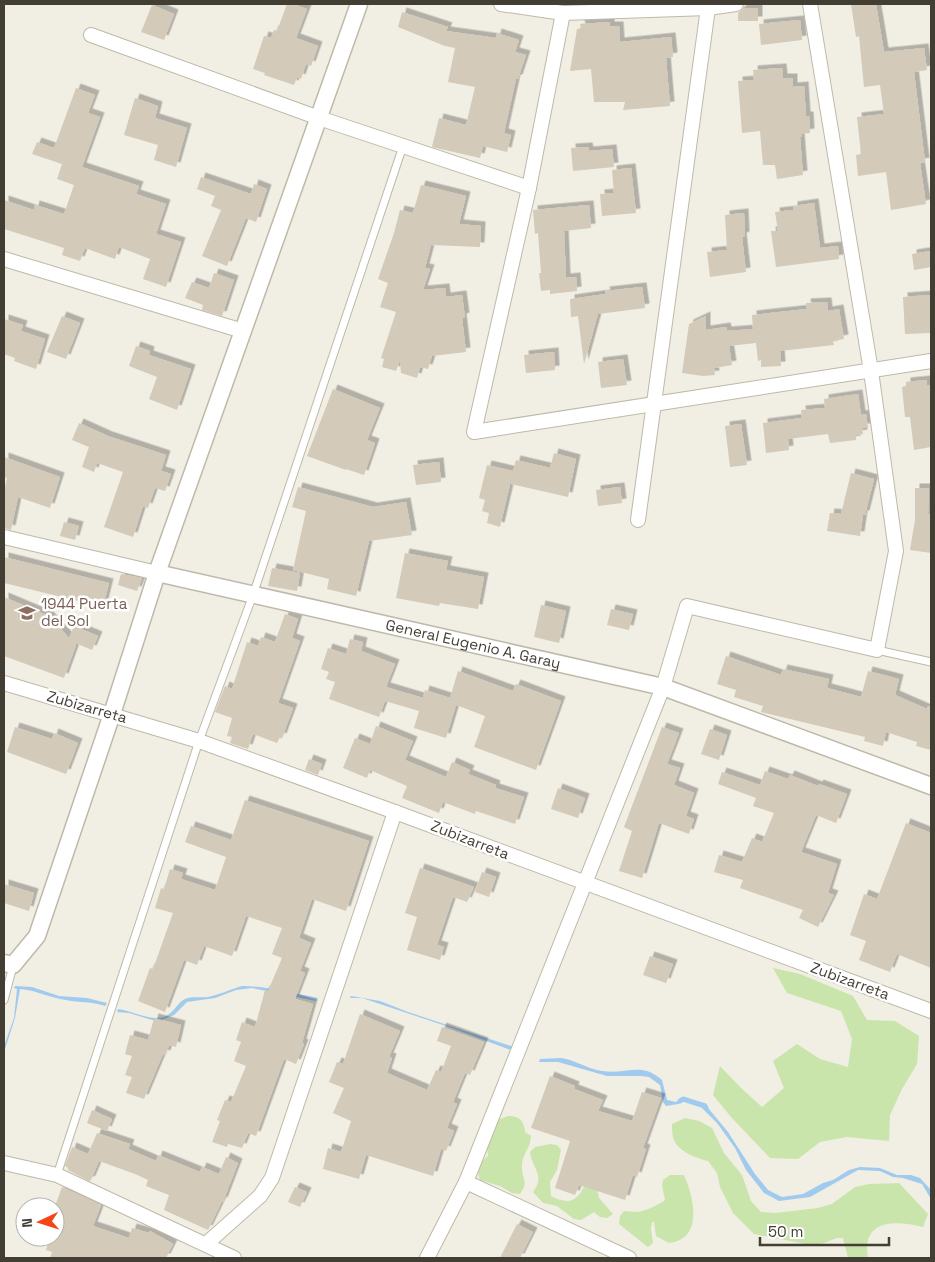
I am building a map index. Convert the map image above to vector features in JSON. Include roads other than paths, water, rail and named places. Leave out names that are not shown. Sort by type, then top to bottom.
[{"type":"street","points":[[8,964],[36,936],[112,714],[157,573],[359,4]]},
{"type":"street","points":[[501,4],[563,12],[708,8],[736,4]]},
{"type":"street","points":[[428,1258],[466,1182],[663,687],[687,606],[877,650],[896,552],[871,371],[810,4]]},
{"type":"street","points":[[638,520],[708,8]]},
{"type":"street","points":[[563,12],[529,188],[474,432],[931,361]]},
{"type":"street","points":[[91,35],[319,118],[529,188]]},
{"type":"street","points":[[4,259],[244,331]]},
{"type":"street","name":"General Eugenio A. Garay","points":[[4,537],[663,687],[931,786]]},
{"type":"street","name":"Zubizarreta","points":[[4,683],[199,741],[931,1011]]},
{"type":"street","points":[[206,1244],[260,1196],[272,1178],[395,812]]},
{"type":"street","points":[[4,1163],[57,1175],[234,1258]]},
{"type":"street","points":[[466,1182],[629,1258]]},
{"type":"lane","points":[[57,1175],[199,741],[253,595],[403,146]]},
{"type":"lane","points":[[877,650],[931,662]]},
{"type":"lane","points":[[4,1000],[8,964]]},
{"type":"water","points":[[15,986],[32,987],[59,996],[87,998],[107,1003],[105,1006],[95,1003],[71,1001],[20,989],[15,1018],[4,1052],[4,1046],[14,1018],[17,989],[14,988]]},
{"type":"water","points":[[242,986],[270,988],[318,998],[316,1001],[252,988],[236,990],[215,998],[187,1002],[174,1015],[162,1020],[152,1020],[129,1013],[117,1012],[118,1009],[147,1017],[164,1017],[185,999],[212,996]]},
{"type":"water","points":[[351,996],[380,1001],[517,1048],[516,1052],[362,998],[350,998]]},
{"type":"water","points":[[561,1058],[602,1071],[647,1071],[662,1080],[667,1100],[676,1102],[685,1097],[678,1104],[666,1106],[663,1102],[660,1085],[649,1077],[607,1076],[558,1062],[539,1062],[540,1059]]},
{"type":"water","points":[[704,1103],[728,1132],[755,1174],[768,1190],[782,1197],[803,1194],[849,1170],[860,1167],[880,1168],[897,1175],[911,1175],[920,1178],[931,1190],[931,1199],[922,1184],[893,1177],[880,1171],[858,1170],[810,1197],[779,1201],[764,1193],[746,1170],[735,1148],[717,1123],[702,1108]]},
{"type":"waterway","points":[[680,1101],[683,1099],[706,1108]]},
{"type":"place","name":"1944 Puerta del Sol","points":[[27,613]]}]
